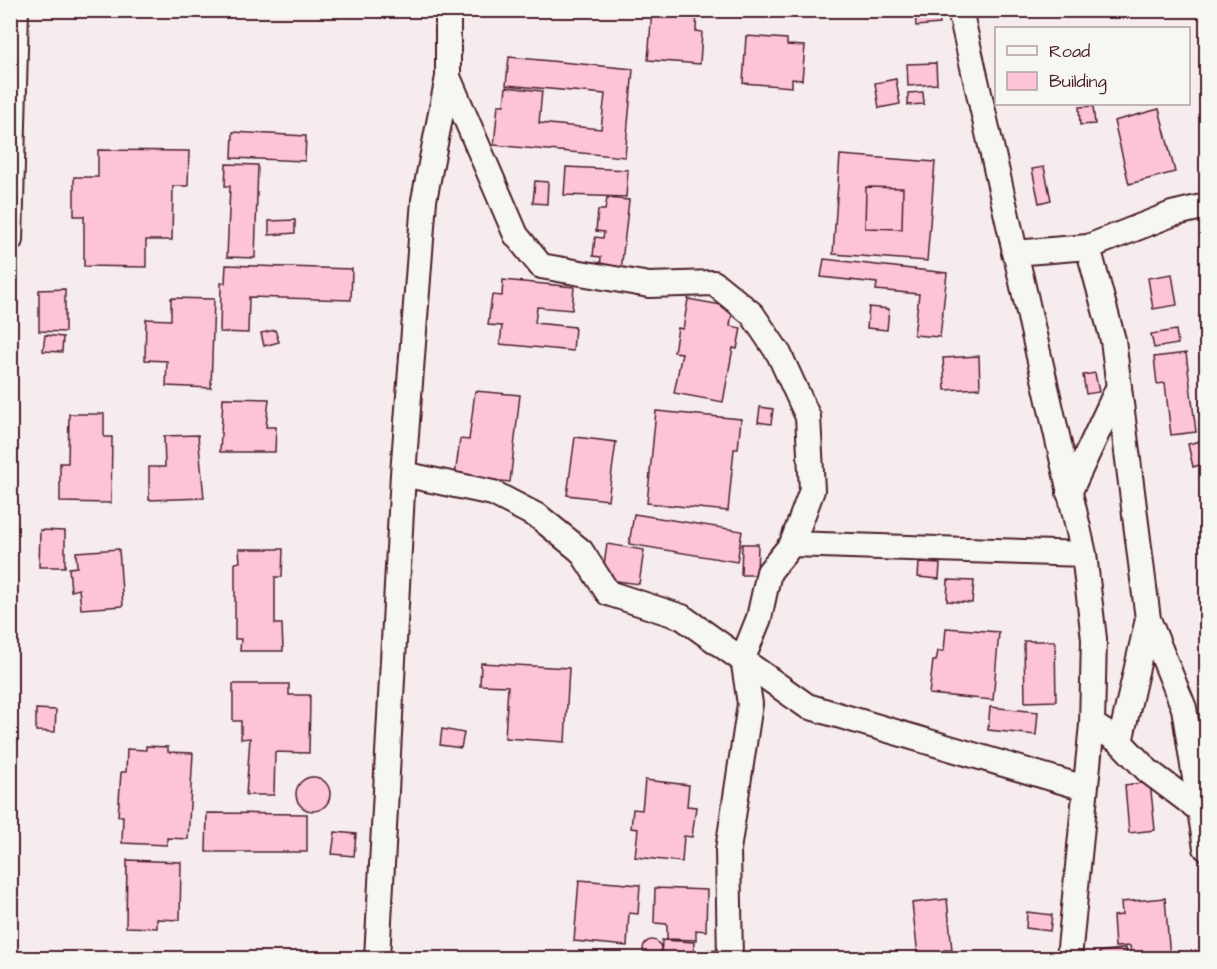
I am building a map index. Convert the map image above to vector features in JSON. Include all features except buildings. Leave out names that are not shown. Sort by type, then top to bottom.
[{"type":"street","points":[[10,240],[16,10]]},
{"type":"street","points":[[377,958],[403,474],[424,200],[448,77],[448,10]]},
{"type":"street","points":[[960,10],[1083,554],[1094,639],[1092,724],[1069,958]]},
{"type":"street","points":[[448,77],[516,235],[541,266],[648,285],[714,283],[752,314],[779,354],[808,417],[812,490],[792,544],[769,572],[759,618],[742,658],[750,704],[728,850],[730,958]]},
{"type":"street","points":[[1014,253],[1088,247],[1172,214],[1206,206]]},
{"type":"street","points":[[1088,247],[1113,340],[1148,619],[1184,708],[1206,848]]},
{"type":"street","points":[[1069,493],[1119,386]]},
{"type":"street","points":[[403,474],[492,493],[539,518],[581,551],[608,593],[682,617],[807,706],[1085,788]]},
{"type":"street","points":[[792,544],[1083,554]]},
{"type":"street","points":[[1120,742],[1148,619]]},
{"type":"street","points":[[1092,724],[1120,742],[1148,771],[1200,810]]}]
